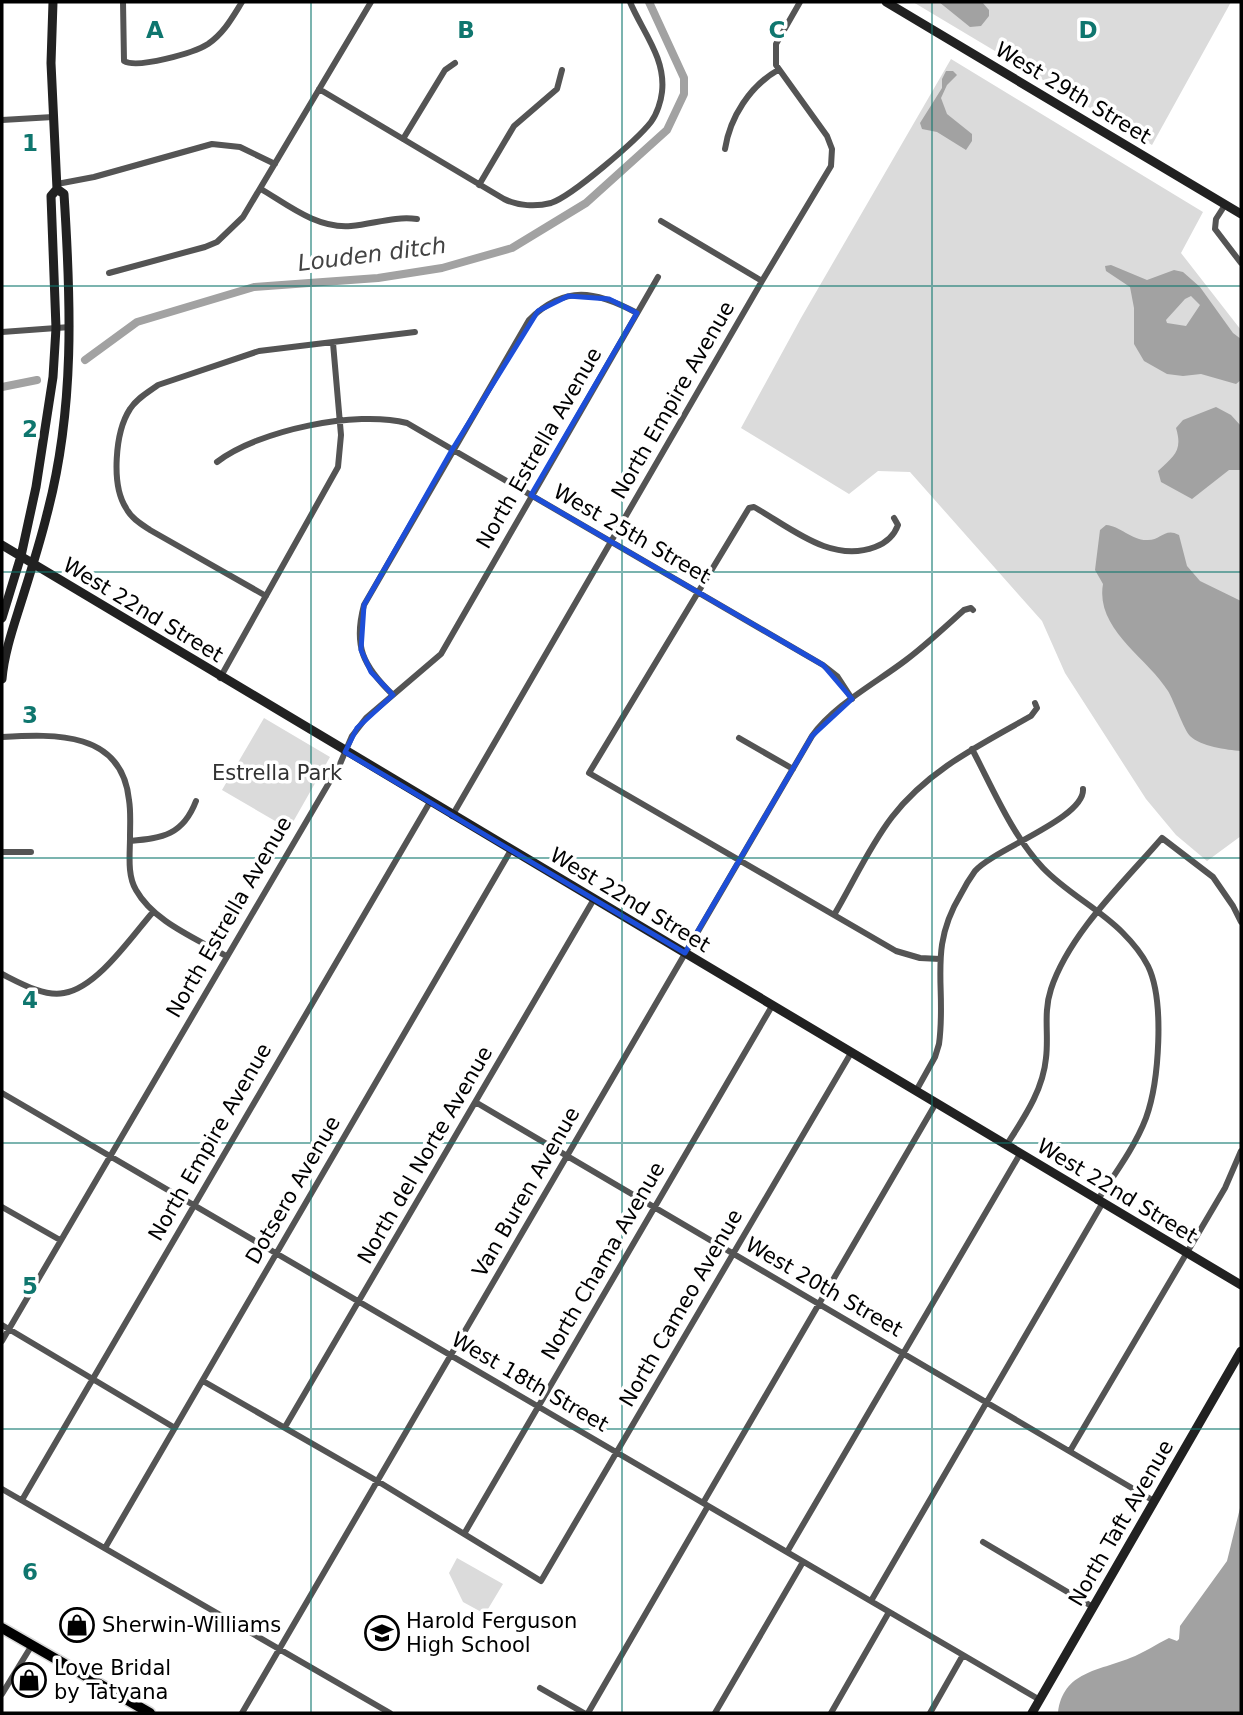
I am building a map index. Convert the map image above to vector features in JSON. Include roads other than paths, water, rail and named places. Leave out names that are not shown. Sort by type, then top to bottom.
[{"type":"highway","points":[[2,1628],[150,1713]]},
{"type":"main road","points":[[2,618],[21,556],[36,487],[53,377],[56,328],[51,196],[57,187],[51,63],[53,2]]},
{"type":"main road","name":"West 29th Street","points":[[886,2],[1241,214]]},
{"type":"main road","points":[[2,680],[8,645],[47,513],[67,390],[70,327],[64,194],[57,187]]},
{"type":"main road","name":"West 22nd Street","points":[[2,545],[220,678],[1241,1285]]},
{"type":"main road","name":"North Taft Avenue","points":[[1032,1713],[1241,1351]]},
{"type":"street","points":[[123,2],[125,63],[150,62],[206,46],[223,31],[242,2]]},
{"type":"street","points":[[109,273],[217,242],[236,225],[261,189],[371,2]]},
{"type":"street","points":[[319,89],[512,203],[550,203],[565,197],[584,182],[650,123],[661,97],[662,70],[630,2]]},
{"type":"street","points":[[725,149],[727,130],[754,88],[762,79],[778,70],[776,44],[800,2]]},
{"type":"street","points":[[403,139],[444,70],[455,63]]},
{"type":"street","points":[[479,185],[514,126],[556,89],[562,70]]},
{"type":"street","name":"North Empire Avenue","points":[[453,816],[831,166],[830,142],[823,129],[778,70]]},
{"type":"street","points":[[2,120],[53,117]]},
{"type":"street","points":[[57,187],[212,144],[240,147],[275,164]]},
{"type":"street","points":[[261,189],[315,220],[332,225],[351,226],[401,217],[417,219]]},
{"type":"street","points":[[1225,205],[1216,219],[1215,229],[1241,263]]},
{"type":"street","points":[[661,221],[762,281]]},
{"type":"street","name":"North Estrella Avenue","points":[[2,1340],[5,1327],[60,1240],[340,764],[357,728],[440,654],[658,277]]},
{"type":"street","points":[[393,695],[376,678],[360,645],[360,621],[369,592],[523,329],[538,311],[558,299],[591,294],[609,299],[637,313]]},
{"type":"street","points":[[2,332],[70,327]]},
{"type":"street","points":[[266,596],[132,517],[125,508],[118,484],[117,457],[125,417],[132,405],[158,385],[259,351],[415,332]]},
{"type":"street","points":[[220,678],[338,467],[341,456],[340,422],[332,343]]},
{"type":"street","name":"West 25th Street","points":[[217,462],[227,454],[309,425],[386,419],[407,423],[832,671],[852,699]]},
{"type":"street","points":[[894,518],[898,525],[894,534],[879,546],[844,551],[816,543],[751,507],[748,509],[589,772],[896,951],[920,958],[940,959]]},
{"type":"street","name":"Van Buren Avenue","points":[[242,1713],[817,728],[871,684],[911,657],[964,610],[973,610]]},
{"type":"street","points":[[834,915],[879,837],[901,807],[939,771],[1031,716],[1037,708],[1035,703]]},
{"type":"street","points":[[2,737],[70,737],[90,743],[110,755],[118,765],[128,791],[129,865],[134,887],[153,912],[226,956]]},
{"type":"street","points":[[739,738],[793,769]]},
{"type":"street","points":[[871,1601],[1137,1136],[1146,1117],[1155,1080],[1157,991],[1147,964],[1122,932],[1055,879],[1032,855],[972,749]]},
{"type":"street","points":[[916,1091],[933,1062],[939,1044],[940,959],[946,923],[973,874],[985,863],[1046,827],[1076,805],[1083,796],[1083,789]]},
{"type":"street","points":[[130,841],[155,839],[174,832],[188,820],[196,801]]},
{"type":"street","name":"North Empire Avenue","points":[[22,1500],[430,802]]},
{"type":"street","points":[[1006,1146],[1043,1077],[1046,1056],[1045,1015],[1054,980],[1066,956],[1161,838],[1165,838],[1213,877],[1241,922]]},
{"type":"street","name":"Dotsero Avenue","points":[[105,1549],[511,850]]},
{"type":"street","points":[[2,852],[31,852]]},
{"type":"street","name":"North del Norte Avenue","points":[[285,1427],[594,899]]},
{"type":"street","points":[[1233,906],[1241,901]]},
{"type":"street","points":[[2,974],[47,992],[64,994],[72,991],[105,967],[153,912]]},
{"type":"street","name":"North Chama Avenue","points":[[464,1534],[772,1006]]},
{"type":"street","name":"North Cameo Avenue","points":[[464,1534],[541,1581],[851,1053]]},
{"type":"street","name":"West 18th Street","points":[[2,1093],[1040,1700]]},
{"type":"street","name":"West 20th Street","points":[[477,1102],[1154,1501]]},
{"type":"street","points":[[540,1688],[586,1713],[936,1103]]},
{"type":"street","points":[[1070,1451],[1225,1188],[1241,1151]]},
{"type":"street","points":[[787,1552],[1020,1154]]},
{"type":"street","points":[[2,1207],[60,1240]]},
{"type":"street","points":[[5,1327],[175,1429]]},
{"type":"street","points":[[203,1381],[464,1534]]},
{"type":"street","points":[[2,1489],[390,1713]]},
{"type":"street","points":[[983,1542],[1093,1607]]},
{"type":"street","points":[[716,1713],[803,1562]]},
{"type":"street","points":[[831,1713],[890,1612]]},
{"type":"street","points":[[2,1695],[32,1645]]},
{"type":"street","points":[[930,1713],[963,1655]]},
{"type":"waterway","name":"Louden ditch","points":[[85,360],[137,322],[254,287],[378,278],[442,268],[512,248],[586,203],[667,130],[684,94],[684,78],[649,2]]},
{"type":"waterway","name":"Louden ditch","points":[[2,387],[37,380]]},
{"type":"place","name":"Sherwin-Williams","points":[[77,1625]]},
{"type":"place","name":"Harold Ferguson High School","points":[[382,1633]]},
{"type":"place","name":"Love Bridal by Tatyana","points":[[29,1680]]},
{"type":"park label","name":"Estrella Park","points":[[277,773]]}]
